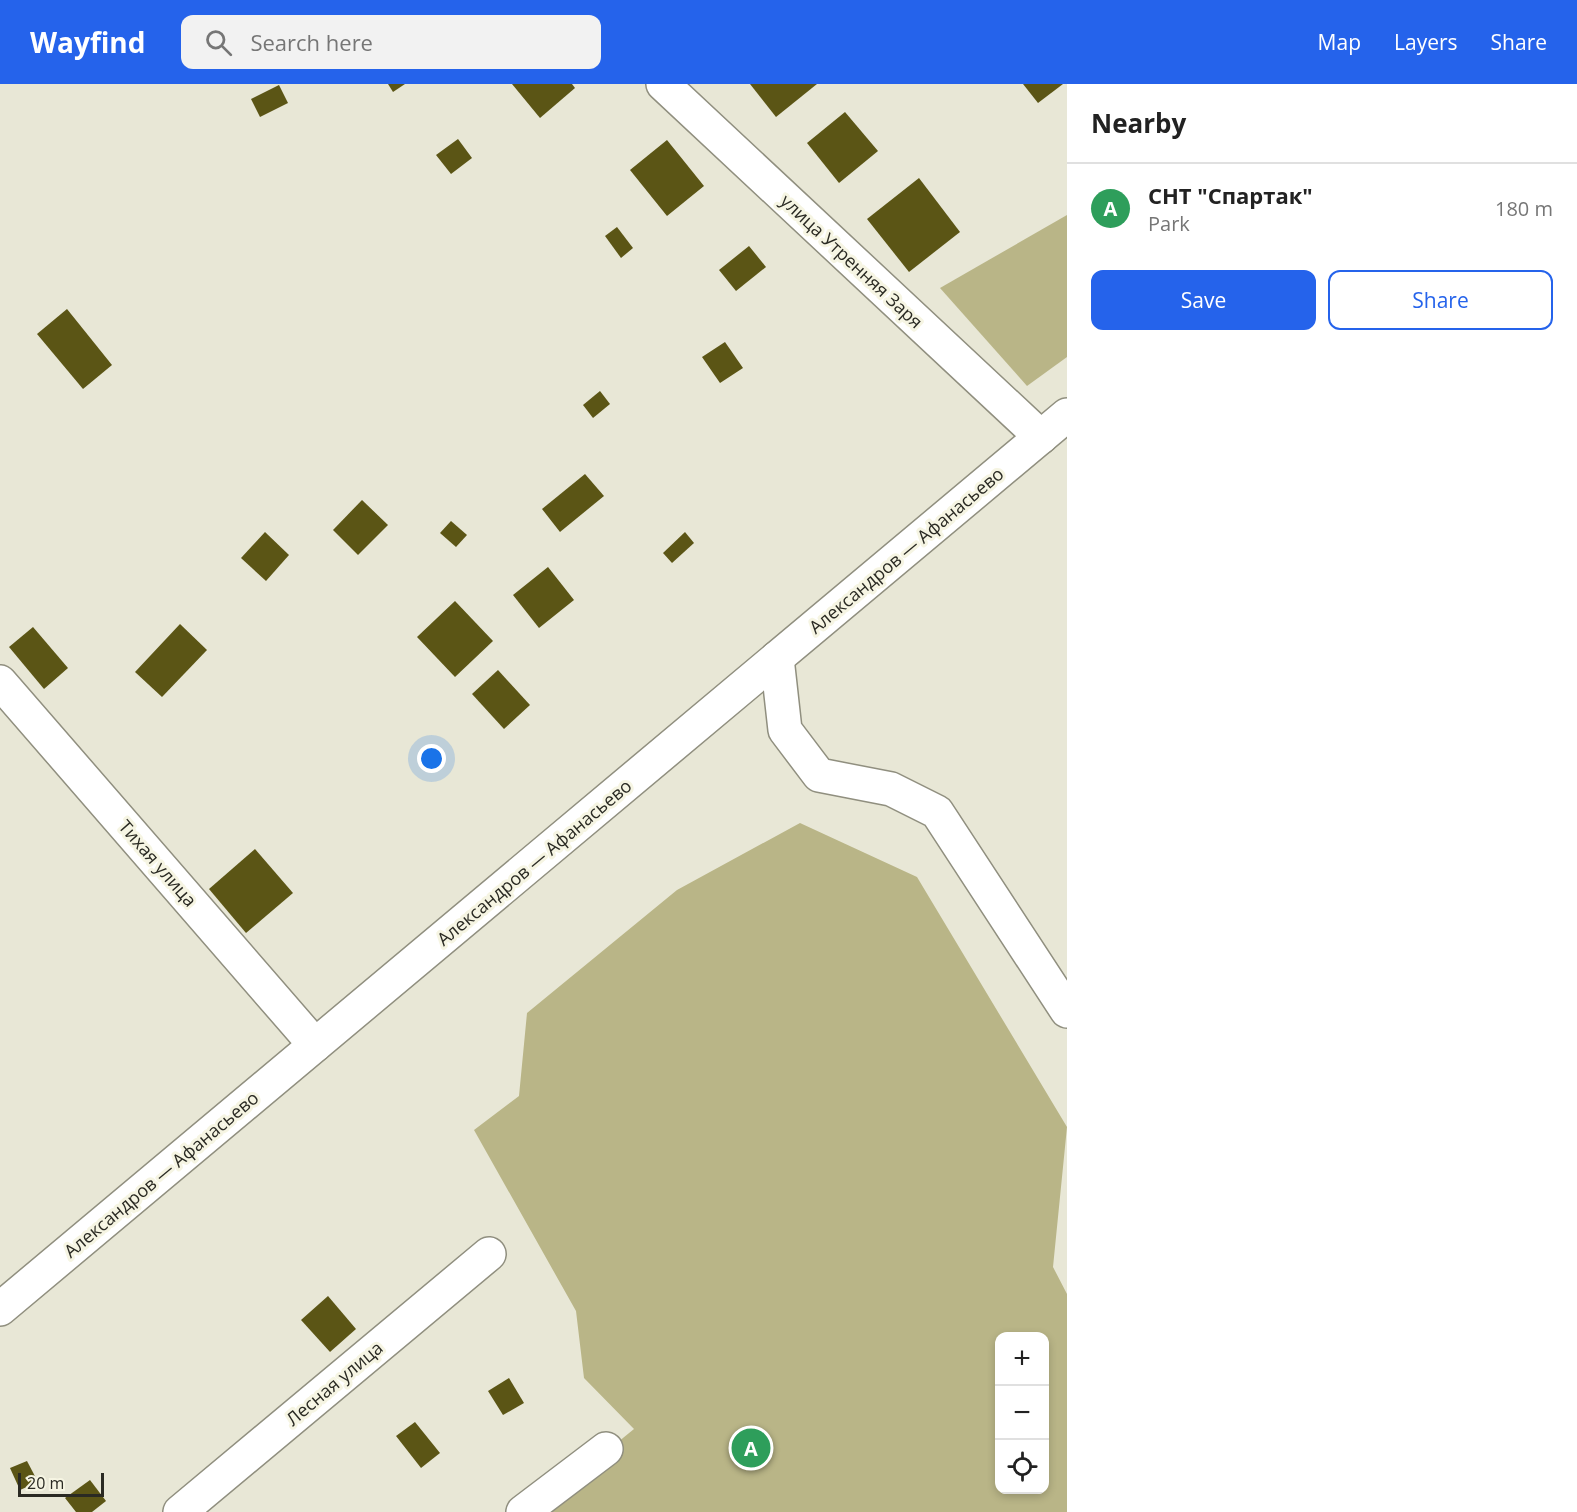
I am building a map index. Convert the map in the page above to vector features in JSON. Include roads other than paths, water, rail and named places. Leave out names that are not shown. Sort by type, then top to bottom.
[{"type":"street","name":"улица Утренняя Заря","points":[[663,84],[1041,437]]},
{"type":"street","name":"Александров — Афанасьево","points":[[0,1309],[1067,415]]},
{"type":"street","points":[[777,658],[785,730],[819,775],[891,789],[937,812],[1067,1011]]},
{"type":"street","name":"Тихая улица","points":[[0,682],[315,1045]]},
{"type":"street","name":"Лесная улица","points":[[180,1512],[489,1254]]},
{"type":"street","points":[[523,1512],[606,1449]]},
{"type":"place","name":"СНТ \"Спартак\"","points":[[751,1448]]}]
